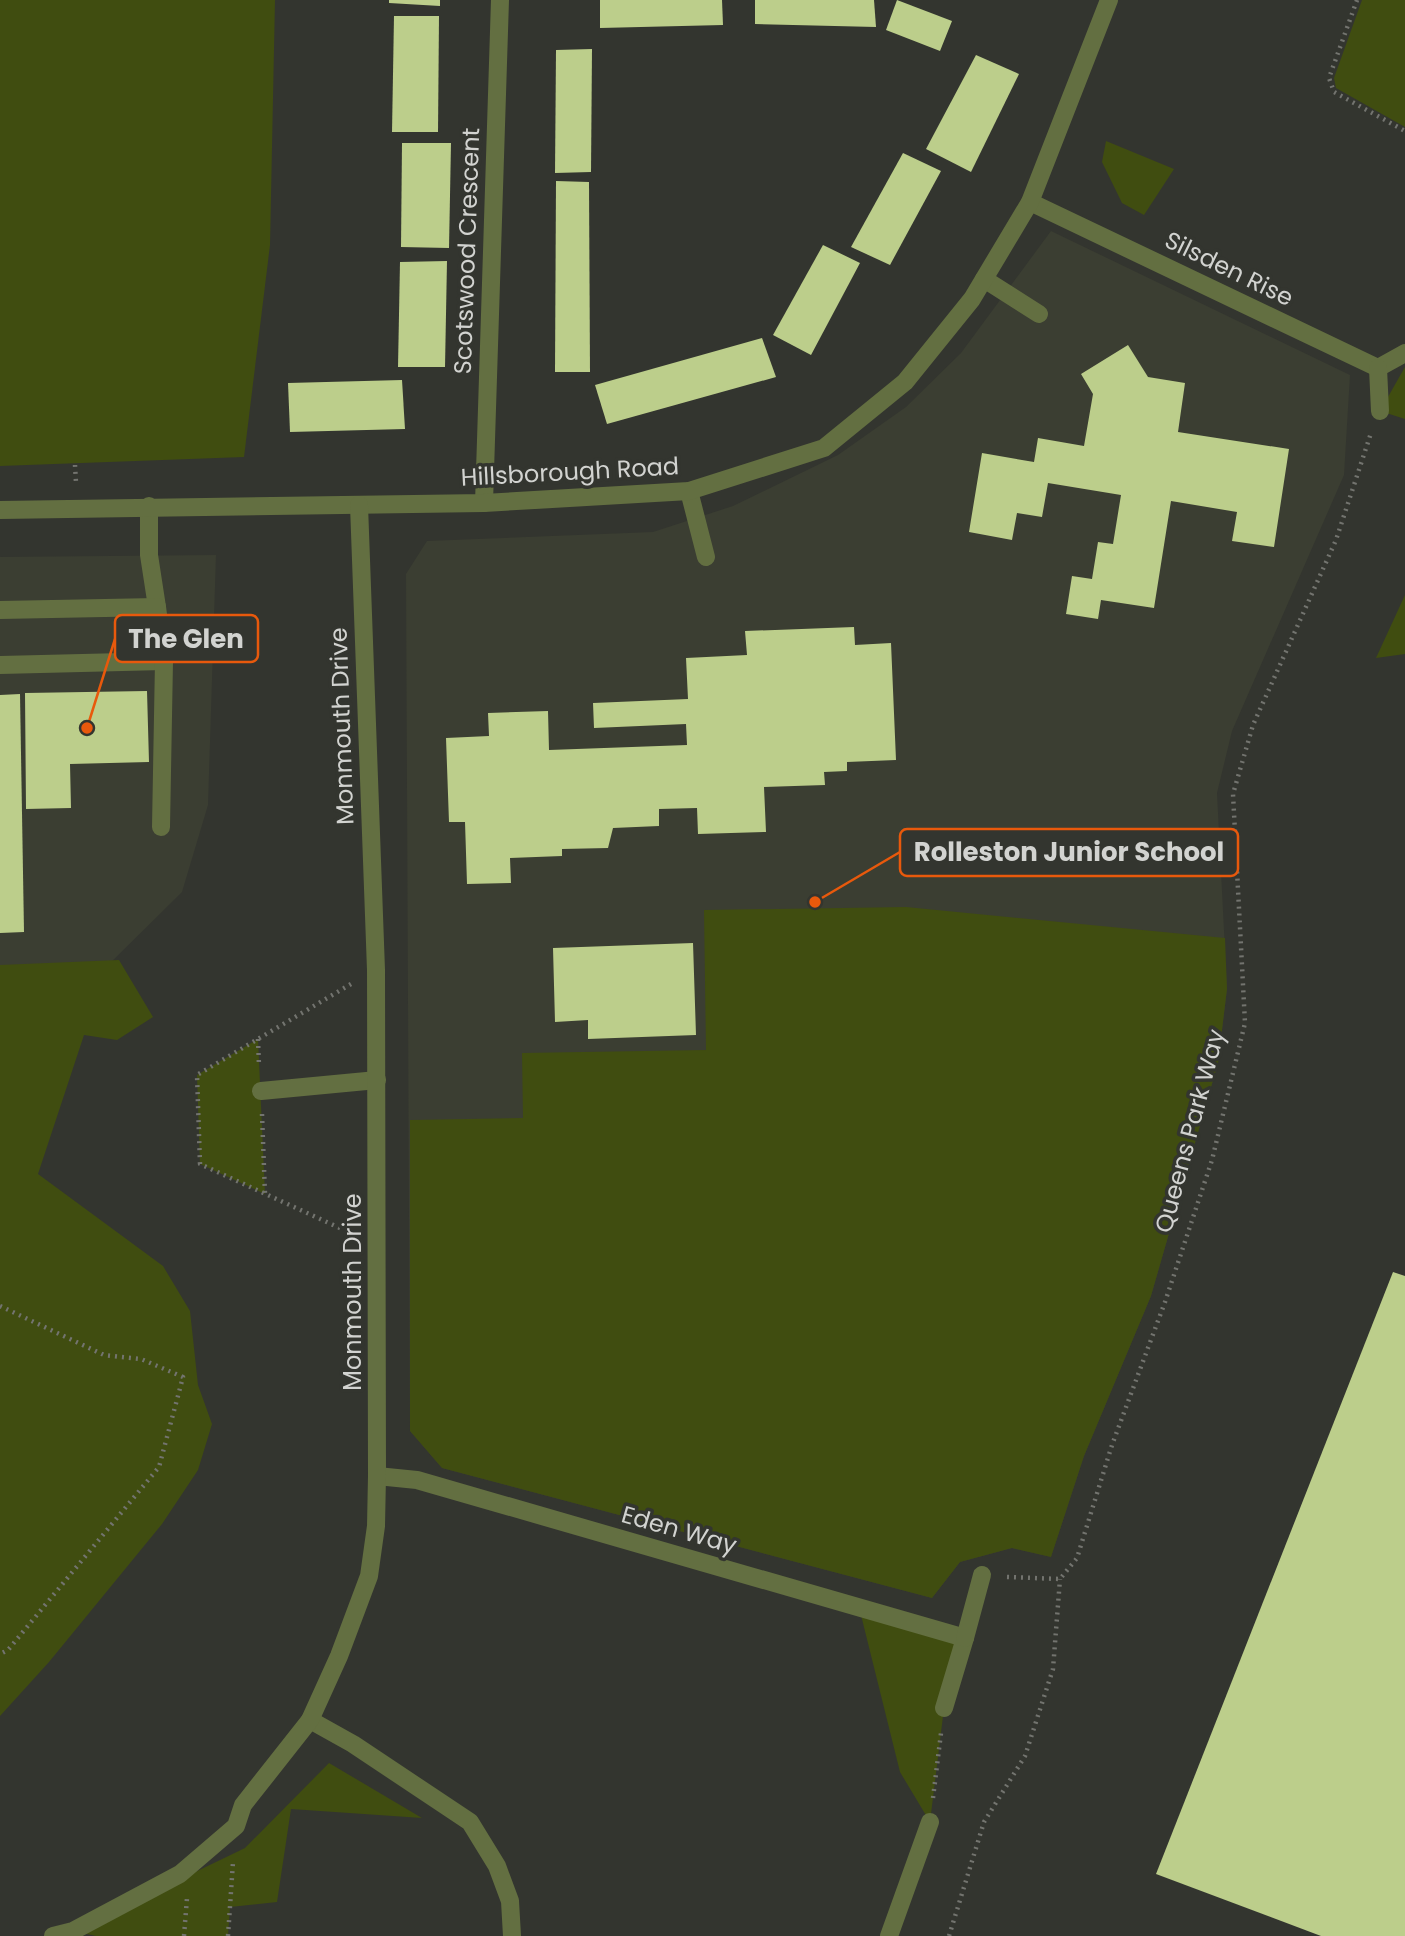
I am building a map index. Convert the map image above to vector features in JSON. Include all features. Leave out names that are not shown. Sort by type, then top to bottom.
[{"type":"street","name":"Scotswood Crescent","points":[[484,503],[500,0]]},
{"type":"street","name":"Hillsborough Road","points":[[0,510],[484,503],[689,491],[824,448],[905,382],[972,299],[1030,202],[1108,0]]},
{"type":"street","name":"Silsden Rise","points":[[1030,202],[1378,368]]},
{"type":"street","points":[[984,279],[1039,314]]},
{"type":"street","points":[[1380,411],[1378,368],[1405,353]]},
{"type":"street","points":[[689,491],[706,557]]},
{"type":"street","name":"Monmouth Drive","points":[[53,1936],[73,1931],[180,1874],[236,1826],[243,1805],[310,1720],[340,1656],[369,1576],[376,1526],[377,1476],[376,970],[359,505]]},
{"type":"street","points":[[149,506],[149,555],[164,661],[161,827]]},
{"type":"street","points":[[0,610],[157,607]]},
{"type":"street","points":[[0,666],[164,661]]},
{"type":"street","points":[[261,1091],[377,1080]]},
{"type":"street","name":"Eden Way","points":[[377,1476],[417,1480],[965,1638]]},
{"type":"street","points":[[944,1708],[982,1575]]},
{"type":"street","points":[[310,1720],[353,1744],[470,1822],[502,1878],[510,1901],[512,1936]]},
{"type":"street","points":[[889,1936],[930,1822]]},
{"type":"path","points":[[1357,0],[1329,78],[1334,92],[1405,131]]},
{"type":"path","name":"Queens Park Way","points":[[1060,1579],[1077,1558],[1112,1445],[1165,1303],[1212,1160],[1245,1023],[1233,794],[1253,725],[1336,540],[1380,411]]},
{"type":"path","points":[[0,1306],[104,1355],[142,1359],[183,1377],[159,1467],[8,1650],[0,1654]]},
{"type":"path","points":[[949,1936],[984,1822],[1025,1756],[1053,1669],[1060,1579],[982,1575]]},
{"type":"path","points":[[930,1822],[944,1708]]},
{"type":"path","points":[[228,1936],[236,1826]]},
{"type":"shaded area","points":[[1051,231],[1350,375],[1344,475],[1232,731],[1217,793],[1227,989],[1218,1063],[1151,1296],[1084,1456],[1051,1557],[1012,1548],[960,1562],[932,1598],[442,1468],[410,1431],[406,574],[427,541],[653,532],[733,506],[838,455],[906,407],[961,353]]},
{"type":"shaded area","points":[[216,555],[208,805],[182,892],[101,972],[0,977],[0,557]]},
{"type":"green space","points":[[0,0],[275,0],[270,245],[244,457],[0,466]]},
{"type":"green space","points":[[1362,0],[1405,0],[1405,127],[1336,88],[1334,78]]},
{"type":"green space","points":[[1106,141],[1174,169],[1144,215],[1122,203],[1102,162]]},
{"type":"green space","points":[[1405,367],[1405,419],[1380,411]]},
{"type":"green space","points":[[1405,595],[1405,654],[1376,658]]},
{"type":"green space","points":[[906,907],[1225,938],[1227,989],[1218,1063],[1151,1296],[1084,1456],[1051,1557],[1012,1548],[960,1562],[932,1598],[442,1468],[410,1431],[410,1120],[523,1118],[522,1053],[706,1050],[704,910]]},
{"type":"green space","points":[[119,960],[153,1017],[117,1040],[84,1035],[38,1174],[163,1266],[190,1311],[198,1385],[212,1424],[198,1470],[162,1524],[49,1662],[0,1716],[0,965]]},
{"type":"green space","points":[[258,1039],[265,1194],[200,1164],[197,1075]]},
{"type":"green space","points":[[859,1607],[965,1638],[944,1708],[930,1822],[900,1772]]},
{"type":"green space","points":[[329,1763],[422,1818],[291,1809],[277,1902],[230,1907],[228,1936],[96,1936],[73,1931],[245,1848]]},
{"type":"building","points":[[389,0],[440,0],[440,6],[389,3]]},
{"type":"building","points":[[600,0],[722,0],[723,25],[600,28]]},
{"type":"building","points":[[755,0],[874,0],[876,27],[755,24]]},
{"type":"building","points":[[897,0],[952,21],[940,51],[886,30]]},
{"type":"building","points":[[394,16],[439,16],[438,132],[392,132]]},
{"type":"building","points":[[592,49],[591,172],[555,173],[556,50]]},
{"type":"building","points":[[976,55],[1019,74],[971,172],[926,149]]},
{"type":"building","points":[[402,143],[451,143],[449,248],[401,247]]},
{"type":"building","points":[[903,153],[941,171],[890,265],[851,247]]},
{"type":"building","points":[[556,181],[589,182],[590,372],[555,372]]},
{"type":"building","points":[[823,245],[860,263],[811,355],[773,335]]},
{"type":"building","points":[[447,261],[445,367],[398,367],[400,262]]},
{"type":"building","points":[[762,338],[776,377],[607,424],[595,385]]},
{"type":"building","points":[[1128,345],[1148,377],[1185,383],[1178,432],[1289,449],[1274,547],[1232,541],[1237,512],[1171,501],[1154,608],[1101,600],[1098,619],[1066,614],[1072,576],[1092,579],[1098,542],[1113,544],[1121,495],[1048,483],[1042,517],[1017,513],[1012,540],[969,532],[982,453],[1034,462],[1038,438],[1084,446],[1093,394],[1081,374]]},
{"type":"building","points":[[402,380],[405,429],[290,432],[288,383]]},
{"type":"building","points":[[854,627],[855,645],[891,643],[896,760],[847,762],[847,771],[824,772],[825,785],[764,787],[766,832],[698,834],[697,808],[659,809],[659,826],[613,828],[608,848],[562,849],[562,856],[510,858],[511,883],[467,884],[465,822],[449,822],[446,738],[489,736],[488,713],[548,711],[549,750],[687,745],[686,724],[594,728],[593,703],[688,699],[686,658],[747,655],[745,631]]},
{"type":"building","points":[[147,691],[149,762],[70,764],[71,808],[26,809],[25,693]]},
{"type":"building","points":[[20,694],[24,932],[0,933],[0,695]]},
{"type":"building","points":[[693,943],[696,1035],[588,1039],[588,1020],[555,1022],[553,948]]},
{"type":"building","points":[[1393,1272],[1405,1276],[1405,1936],[1321,1936],[1156,1874]]},
{"type":"place","name":"The Glen","points":[[87,728]]},
{"type":"place","name":"Rolleston Junior School","points":[[815,902]]}]
